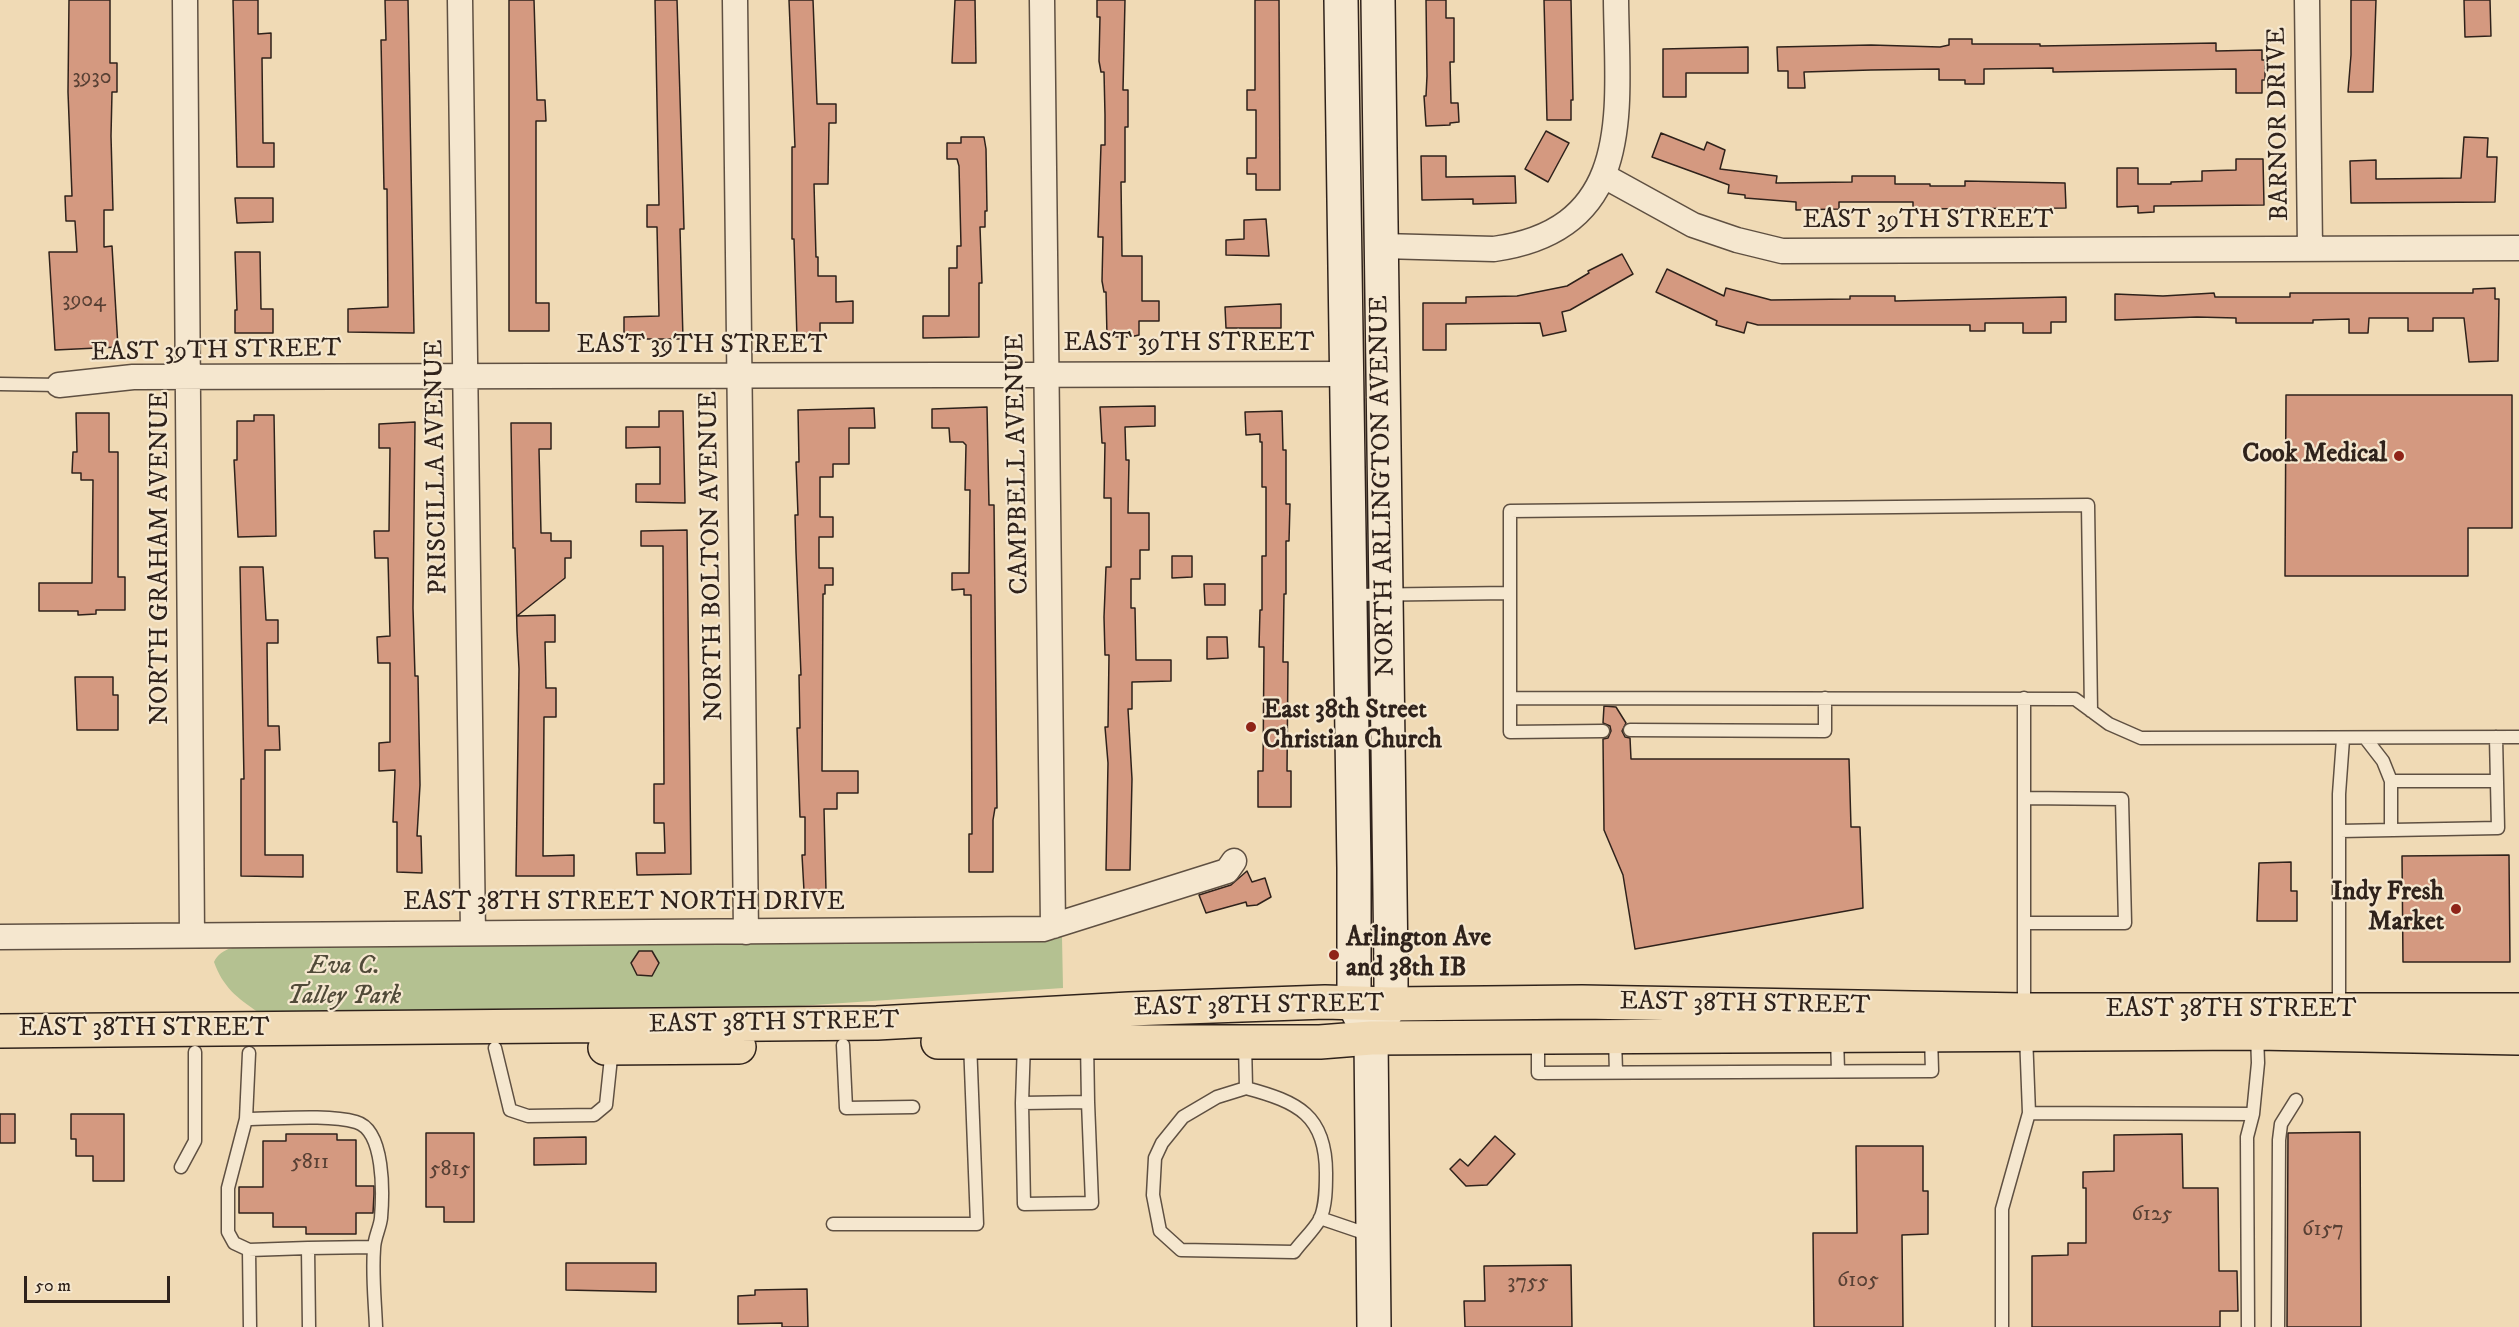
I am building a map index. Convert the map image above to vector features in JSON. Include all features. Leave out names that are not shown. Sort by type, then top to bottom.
[{"type":"main road","name":"NORTH ARLINGTON AVENUE","points":[[1341,0],[1354,1004],[1371,1038],[1374,1327]]},
{"type":"main road","name":"NORTH ARLINGTON AVENUE","points":[[1377,0],[1391,1004]]},
{"type":"main road","name":"EAST 38TH STREET","points":[[0,1031],[877,1023],[1129,1009],[1324,1002],[1354,1004],[1582,1002],[2257,1033],[2519,1038]]},
{"type":"main road","points":[[1371,1038],[1391,1004]]},
{"type":"main road","name":"EAST 38TH STREET","points":[[0,1053],[249,1053],[843,1045],[970,1041],[1320,1042],[1371,1038],[1931,1036],[2025,1022],[2339,1011],[2519,1010]]},
{"type":"street","name":"NORTH GRAHAM AVENUE","points":[[185,0],[192,935]]},
{"type":"street","name":"PRISCILLA AVENUE","points":[[460,0],[473,933]]},
{"type":"street","name":"NORTH BOLTON AVENUE","points":[[735,0],[746,932]]},
{"type":"street","name":"CAMPBELL AVENUE","points":[[1042,0],[1053,926]]},
{"type":"street","points":[[1382,246],[1494,249],[1512,247],[1538,238],[1563,224],[1589,200],[1604,176],[1614,146],[1617,122],[1616,0]]},
{"type":"street","name":"BARNOR DRIVE","points":[[2307,0],[2310,248]]},
{"type":"street","name":"EAST 39TH STREET","points":[[1604,176],[1693,225],[1737,240],[1782,251],[2519,248]]},
{"type":"street","name":"EAST 39TH STREET","points":[[59,385],[134,377],[465,377],[1046,372],[1347,374]]},
{"type":"street","name":"EAST 38TH STREET NORTH DRIVE","points":[[0,937],[1043,929],[1227,871],[1234,861]]},
{"type":"lane","points":[[0,384],[59,385]]},
{"type":"lane","points":[[1603,731],[1510,732],[1510,511],[2088,505],[2091,711]]},
{"type":"lane","points":[[1350,595],[1510,592]]},
{"type":"lane","points":[[1510,698],[2075,699],[2109,724],[2141,738],[2519,737]]},
{"type":"lane","points":[[1630,730],[1826,731],[1825,698]]},
{"type":"lane","points":[[2002,1327],[2002,1209],[2029,1113],[2025,1022],[2024,698]]},
{"type":"lane","points":[[2340,831],[2498,828],[2496,737]]},
{"type":"lane","points":[[2339,1011],[2340,757],[2343,739]]},
{"type":"lane","points":[[2366,739],[2383,761],[2391,781],[2391,830]]},
{"type":"lane","points":[[2391,781],[2497,781]]},
{"type":"lane","points":[[2024,798],[2122,799],[2125,922],[2024,923]]},
{"type":"lane","points":[[2248,1327],[2247,1137],[2253,1114],[2258,1063],[2257,1033]]},
{"type":"lane","points":[[1538,1038],[1538,1072],[1932,1071],[1931,1036]]},
{"type":"lane","points":[[1837,1037],[1838,1071]]},
{"type":"lane","points":[[1615,1038],[1616,1072]]},
{"type":"lane","points":[[833,1224],[977,1224],[970,1041]]},
{"type":"lane","points":[[1024,1041],[1022,1102],[1024,1204],[1092,1203],[1087,1041]]},
{"type":"lane","points":[[1245,1042],[1246,1088]]},
{"type":"lane","points":[[843,1045],[846,1108],[914,1107]]},
{"type":"lane","points":[[495,1048],[502,1069],[510,1110],[528,1116],[594,1115],[606,1105],[612,1048]]},
{"type":"lane","points":[[181,1167],[195,1141],[195,1052]]},
{"type":"lane","points":[[249,1053],[246,1119],[228,1188],[228,1232],[234,1244],[249,1250],[374,1247]]},
{"type":"lane","points":[[1246,1088],[1297,1107],[1318,1127],[1326,1151],[1326,1192],[1320,1218],[1294,1252],[1180,1250],[1160,1231],[1153,1195],[1155,1158],[1162,1143],[1183,1117],[1217,1097],[1246,1088]]},
{"type":"lane","points":[[2278,1327],[2279,1140],[2281,1124],[2296,1100]]},
{"type":"lane","points":[[1022,1102],[1088,1102]]},
{"type":"lane","points":[[2029,1113],[2253,1114]]},
{"type":"lane","points":[[246,1119],[358,1122],[371,1133],[380,1161],[383,1189],[381,1220],[374,1247],[376,1327]]},
{"type":"lane","points":[[1320,1218],[1373,1236]]},
{"type":"lane","points":[[308,1248],[309,1327]]},
{"type":"lane","points":[[249,1250],[250,1327]]},
{"type":"green space","name":"Eva C. Talley Park","points":[[1062,937],[1063,988],[784,1007],[620,1015],[258,1012],[232,991],[214,962],[224,951],[246,946]]},
{"type":"building","points":[[69,0],[110,0],[110,63],[117,63],[117,92],[112,92],[113,210],[104,210],[104,247],[112,246],[118,347],[55,350],[49,252],[77,252],[75,221],[66,221],[65,196],[72,196],[68,92]]},
{"type":"building","points":[[233,0],[258,0],[258,34],[271,33],[271,58],[262,58],[263,143],[274,143],[274,167],[237,167]]},
{"type":"building","points":[[385,0],[408,0],[414,333],[348,332],[348,309],[388,307],[387,189],[384,189],[381,40],[386,40]]},
{"type":"building","points":[[509,0],[534,0],[537,100],[545,100],[546,121],[536,121],[536,303],[549,303],[549,331],[509,331]]},
{"type":"building","points":[[655,0],[677,0],[684,229],[680,229],[683,339],[624,339],[624,317],[659,316],[657,227],[647,227],[647,205],[659,205]]},
{"type":"building","points":[[789,0],[813,0],[817,104],[836,104],[836,123],[829,123],[828,184],[814,184],[816,257],[818,257],[818,276],[836,276],[836,302],[853,301],[853,323],[820,323],[820,339],[797,339],[794,239],[792,239],[792,147],[795,147]]},
{"type":"building","points":[[955,0],[975,0],[976,63],[952,63]]},
{"type":"building","points":[[1097,0],[1125,0],[1123,90],[1128,90],[1128,127],[1125,127],[1125,182],[1121,182],[1122,256],[1142,256],[1142,301],[1159,301],[1159,321],[1139,321],[1139,335],[1130,337],[1107,337],[1106,292],[1104,292],[1102,281],[1103,237],[1098,237],[1101,145],[1105,145],[1105,115],[1104,72],[1101,72],[1099,61],[1100,17],[1097,17]]},
{"type":"building","points":[[1255,0],[1279,0],[1280,190],[1256,190],[1256,174],[1247,174],[1247,158],[1256,158],[1256,110],[1247,110],[1247,90],[1255,90]]},
{"type":"building","points":[[1426,0],[1446,0],[1446,18],[1454,18],[1454,62],[1450,62],[1451,103],[1458,103],[1459,122],[1450,123],[1450,125],[1426,126],[1424,96],[1426,96],[1427,76]]},
{"type":"building","points":[[1544,0],[1571,0],[1573,100],[1571,100],[1571,120],[1547,120]]},
{"type":"building","points":[[2351,0],[2376,0],[2373,92],[2348,92]]},
{"type":"building","points":[[2464,0],[2490,0],[2491,36],[2465,37]]},
{"type":"building","points":[[1949,39],[1972,39],[1972,44],[2040,44],[2040,46],[2216,43],[2216,51],[2262,50],[2262,60],[2265,60],[2265,80],[2262,80],[2262,93],[2236,93],[2236,69],[2053,72],[2053,68],[1984,69],[1984,84],[1965,84],[1965,80],[1939,80],[1939,69],[1871,70],[1804,72],[1805,88],[1788,88],[1788,71],[1778,71],[1777,47],[1871,45],[1940,47],[1949,45]]},
{"type":"building","points":[[1748,47],[1748,73],[1686,73],[1686,97],[1663,97],[1663,49]]},
{"type":"building","points":[[1546,131],[1569,143],[1548,182],[1525,169]]},
{"type":"building","points":[[1661,133],[1704,150],[1707,142],[1725,150],[1720,169],[1777,176],[1776,183],[1852,182],[1852,176],[1895,176],[1895,184],[1930,184],[1930,186],[1965,186],[1965,181],[2065,183],[2066,208],[1913,209],[1913,202],[1839,202],[1839,209],[1796,210],[1796,202],[1745,198],[1745,195],[1728,193],[1729,185],[1652,157]]},
{"type":"building","points":[[961,137],[984,137],[986,149],[987,211],[985,211],[985,227],[980,227],[982,283],[979,283],[979,337],[923,338],[923,316],[949,316],[949,268],[957,268],[957,246],[961,246],[959,166],[957,159],[947,159],[947,143],[961,143]]},
{"type":"building","points":[[2464,137],[2488,138],[2487,157],[2497,157],[2495,202],[2351,203],[2350,161],[2376,160],[2376,179],[2461,178]]},
{"type":"building","points":[[1421,156],[1446,156],[1446,177],[1515,176],[1516,203],[1473,204],[1473,199],[1422,200]]},
{"type":"building","points":[[2236,159],[2263,159],[2264,205],[2154,206],[2154,212],[2138,213],[2138,206],[2117,207],[2117,168],[2138,168],[2138,184],[2171,184],[2171,182],[2202,181],[2202,171],[2236,170]]},
{"type":"building","points":[[235,198],[273,198],[273,222],[237,223]]},
{"type":"building","points":[[1266,219],[1269,256],[1226,255],[1226,240],[1244,239],[1244,220]]},
{"type":"building","points":[[235,252],[260,252],[261,309],[273,309],[273,333],[235,333],[235,310],[237,310]]},
{"type":"building","points":[[1622,254],[1633,274],[1570,310],[1562,312],[1566,331],[1543,336],[1540,323],[1446,324],[1446,350],[1423,350],[1423,303],[1466,303],[1466,297],[1517,296],[1567,286],[1589,273],[1588,271]]},
{"type":"building","points":[[1667,269],[1724,296],[1726,288],[1771,300],[1850,299],[1850,296],[1895,296],[1895,301],[2066,297],[2066,322],[2051,322],[2051,333],[2023,333],[2023,323],[1985,323],[1985,331],[1970,331],[1970,325],[1758,325],[1747,322],[1744,333],[1716,325],[1717,321],[1656,292]]},
{"type":"building","points":[[2495,288],[2495,299],[2499,299],[2498,361],[2469,362],[2464,318],[2433,318],[2433,331],[2408,331],[2408,318],[2369,318],[2368,333],[2349,333],[2349,319],[2313,320],[2313,323],[2236,323],[2236,318],[2197,317],[2115,320],[2115,294],[2163,296],[2214,293],[2215,297],[2290,297],[2290,293],[2473,293],[2473,289]]},
{"type":"building","points":[[1281,304],[1281,328],[1226,328],[1225,307]]},
{"type":"building","name":"Cook Medical","points":[[2286,395],[2512,395],[2512,528],[2468,528],[2468,576],[2285,576]]},
{"type":"building","points":[[1155,406],[1155,426],[1125,427],[1126,460],[1129,460],[1128,513],[1149,513],[1149,550],[1140,550],[1140,579],[1131,579],[1131,608],[1135,608],[1136,660],[1171,660],[1171,681],[1132,682],[1132,709],[1128,709],[1132,779],[1130,870],[1106,870],[1108,763],[1105,727],[1108,727],[1109,655],[1105,655],[1104,617],[1106,567],[1111,567],[1111,498],[1104,498],[1105,443],[1102,443],[1100,407]]},
{"type":"building","points":[[987,407],[989,505],[994,505],[997,808],[995,808],[993,820],[993,872],[969,872],[969,834],[972,834],[971,595],[964,595],[964,589],[952,590],[952,573],[969,573],[970,490],[965,490],[966,445],[963,442],[950,442],[949,428],[932,428],[932,409]]},
{"type":"building","points":[[874,408],[875,428],[849,428],[849,464],[833,464],[833,477],[820,477],[820,517],[833,517],[833,537],[819,537],[819,568],[833,568],[833,585],[825,585],[825,594],[823,594],[822,771],[858,771],[858,793],[837,793],[837,809],[824,809],[826,891],[804,891],[802,855],[805,855],[805,817],[800,817],[797,728],[800,728],[799,675],[801,675],[795,515],[798,515],[796,462],[799,462],[798,410]]},
{"type":"building","points":[[659,411],[683,411],[685,503],[636,502],[636,484],[660,484],[660,447],[626,448],[626,427],[659,427]]},
{"type":"building","points":[[1282,411],[1283,450],[1286,450],[1286,504],[1290,504],[1289,541],[1286,541],[1283,662],[1288,662],[1287,771],[1291,771],[1291,807],[1258,807],[1258,771],[1263,771],[1264,647],[1259,647],[1262,556],[1266,556],[1266,487],[1262,487],[1260,434],[1246,435],[1245,412]]},
{"type":"building","points":[[76,413],[109,413],[109,452],[118,452],[118,577],[125,577],[125,610],[96,610],[96,614],[78,615],[78,611],[39,611],[39,583],[92,583],[93,480],[81,480],[81,473],[72,473],[73,452],[77,452]]},
{"type":"building","points":[[254,415],[274,415],[276,536],[238,537],[234,460],[237,460],[237,421],[254,421]]},
{"type":"building","points":[[415,422],[413,608],[415,676],[418,676],[420,785],[417,836],[421,836],[422,873],[397,872],[397,822],[393,822],[395,770],[379,771],[379,743],[390,742],[390,663],[378,663],[377,637],[390,636],[388,558],[375,558],[374,531],[389,531],[390,448],[379,448],[379,424]]},
{"type":"building","points":[[511,423],[551,423],[551,449],[539,449],[541,533],[551,533],[551,541],[571,541],[571,558],[565,558],[565,578],[517,616],[555,615],[555,642],[545,642],[546,688],[556,688],[556,717],[544,717],[543,856],[574,855],[574,876],[516,876],[519,669],[517,631],[515,548],[513,548]]},
{"type":"building","points":[[687,530],[691,874],[637,875],[636,853],[665,853],[664,823],[654,823],[654,784],[664,784],[663,546],[641,546],[641,531]]},
{"type":"building","points":[[1172,556],[1192,556],[1192,577],[1172,578]]},
{"type":"building","points":[[240,567],[263,567],[266,620],[278,620],[278,643],[267,643],[268,726],[279,726],[280,750],[265,750],[265,855],[303,855],[303,877],[241,876],[241,779],[244,779]]},
{"type":"building","points":[[1204,584],[1225,584],[1225,605],[1205,605]]},
{"type":"building","points":[[1207,637],[1227,637],[1228,658],[1207,659]]},
{"type":"building","points":[[75,677],[113,677],[113,695],[118,695],[118,730],[77,730]]},
{"type":"building","points":[[1604,706],[1616,707],[1626,723],[1622,731],[1625,737],[1630,738],[1631,759],[1849,759],[1851,827],[1860,827],[1863,908],[1635,949],[1623,875],[1604,830],[1603,739],[1608,738],[1611,731],[1610,726],[1603,723]]},
{"type":"building","name":"Indy Fresh Market","points":[[2509,855],[2510,962],[2403,962],[2402,856]]},
{"type":"building","points":[[2291,862],[2291,891],[2297,891],[2297,921],[2257,921],[2259,863]]},
{"type":"building","points":[[1247,871],[1252,882],[1265,878],[1271,897],[1257,905],[1247,906],[1246,902],[1206,913],[1199,895],[1231,885]]},
{"type":"building","points":[[639,951],[652,951],[659,963],[652,976],[637,975],[631,963]]},
{"type":"building","points":[[0,1114],[15,1114],[15,1143],[0,1143]]},
{"type":"building","points":[[71,1114],[124,1114],[124,1181],[93,1181],[93,1156],[76,1156],[76,1139],[71,1139]]},
{"type":"building","points":[[2360,1132],[2361,1327],[2287,1327],[2288,1133]]},
{"type":"building","points":[[426,1133],[474,1133],[474,1222],[444,1222],[444,1207],[426,1207]]},
{"type":"building","points":[[286,1134],[337,1134],[337,1140],[356,1140],[356,1186],[374,1186],[374,1194],[373,1213],[356,1213],[356,1234],[306,1234],[306,1227],[273,1227],[273,1213],[239,1213],[239,1187],[263,1187],[263,1141],[286,1141]]},
{"type":"building","points":[[2182,1134],[2183,1188],[2218,1188],[2219,1271],[2237,1271],[2238,1311],[2220,1311],[2220,1327],[2032,1327],[2032,1256],[2068,1255],[2068,1243],[2086,1243],[2086,1188],[2083,1188],[2083,1172],[2114,1171],[2114,1135]]},
{"type":"building","points":[[1495,1136],[1515,1154],[1487,1185],[1466,1186],[1450,1169],[1460,1159],[1468,1166]]},
{"type":"building","points":[[586,1137],[586,1164],[534,1165],[534,1138]]},
{"type":"building","points":[[1856,1146],[1923,1146],[1923,1191],[1928,1191],[1928,1234],[1902,1235],[1903,1327],[1814,1327],[1813,1233],[1857,1233]]},
{"type":"building","points":[[566,1263],[656,1263],[656,1292],[566,1290]]},
{"type":"building","points":[[1571,1265],[1572,1327],[1465,1327],[1464,1301],[1485,1301],[1484,1266]]},
{"type":"building","points":[[807,1289],[808,1327],[782,1327],[782,1323],[738,1324],[738,1296],[755,1295],[755,1290]]},
{"type":"place","name":"Cook Medical","points":[[2399,456]]},
{"type":"place","name":"East 38th Street Christian Church","points":[[1251,727]]},
{"type":"place","name":"Indy Fresh Market","points":[[2456,909]]},
{"type":"place","name":"Arlington Ave and 38th IB","points":[[1334,955]]}]
